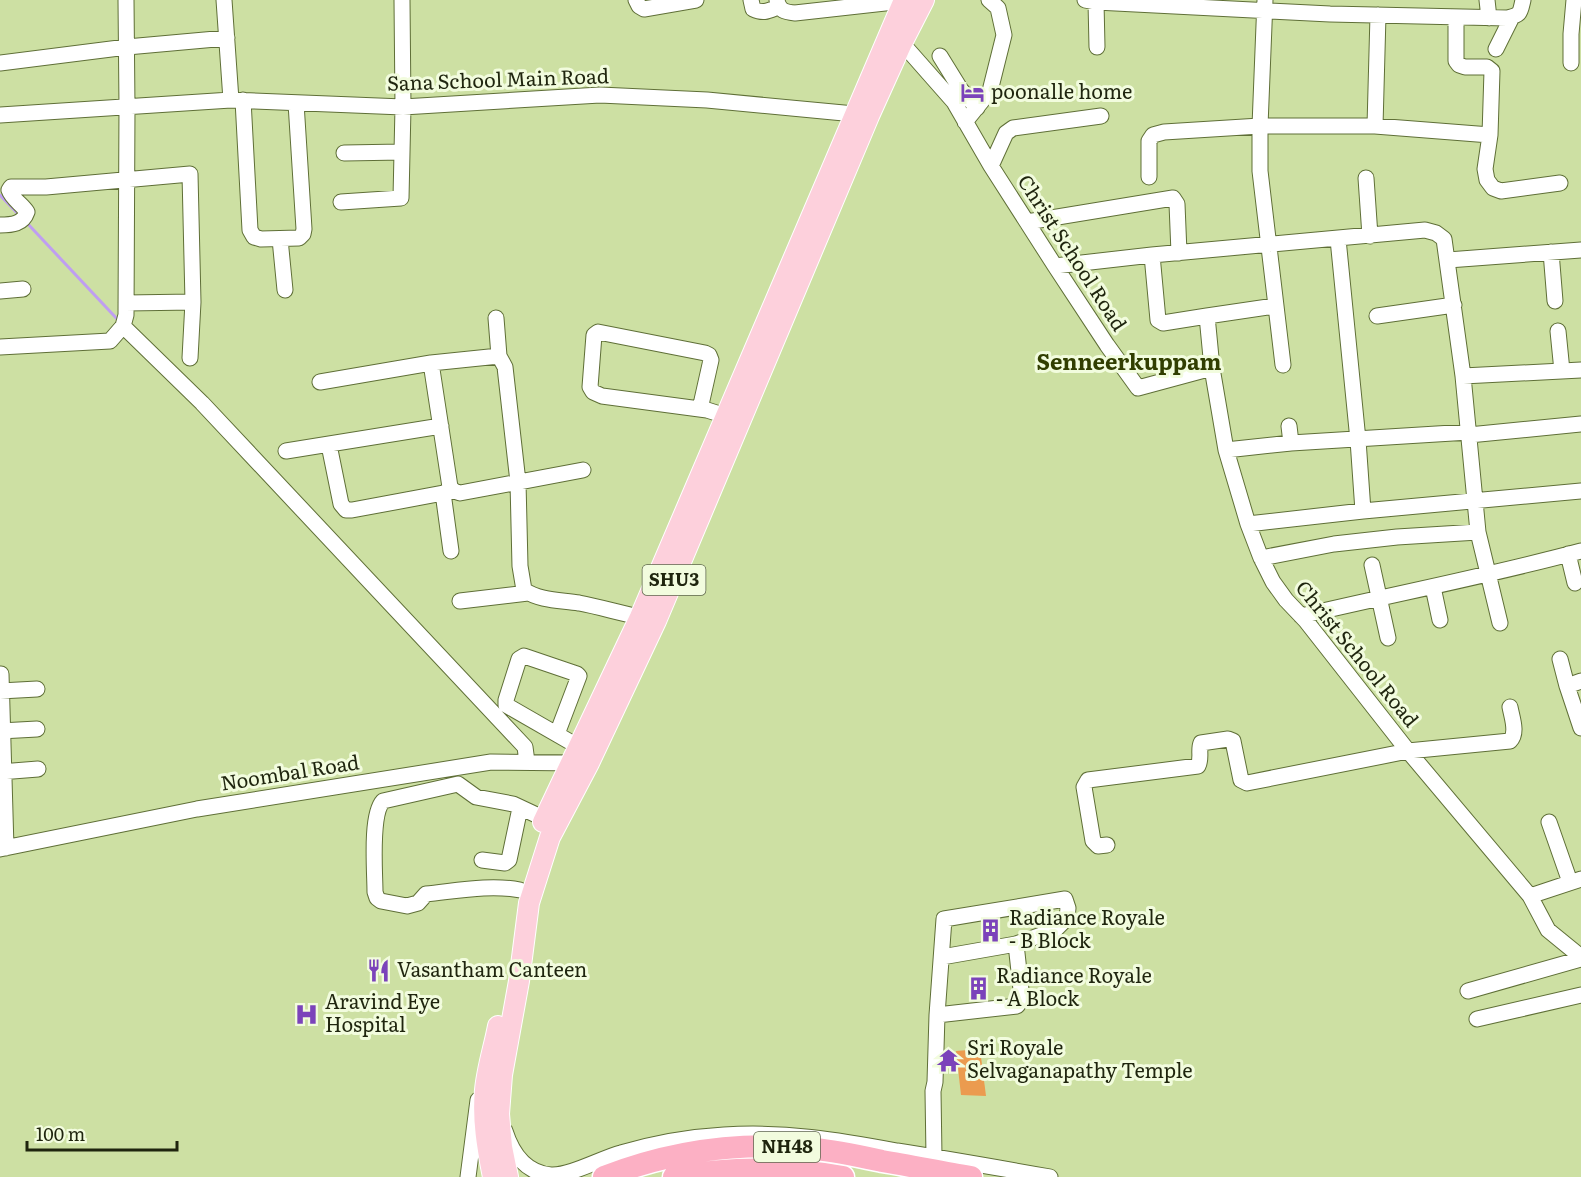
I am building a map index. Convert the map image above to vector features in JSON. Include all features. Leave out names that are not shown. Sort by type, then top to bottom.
[{"type":"highway","name":"NH48","points":[[604,1177],[666,1156],[717,1148],[769,1146],[826,1150],[971,1177]]},
{"type":"highway","points":[[674,1177],[705,1172],[763,1168],[799,1170],[843,1177]]},
{"type":"main road","name":"SHU3","points":[[493,1177],[486,1139],[485,1089],[496,1035],[517,900],[539,831],[656,621],[862,115],[903,0]]},
{"type":"main road","name":"SHU3","points":[[508,1177],[502,1147],[500,1104],[502,1075],[519,981],[529,903],[550,837],[580,757],[726,416],[862,115],[924,0]]},
{"type":"street","points":[[0,347],[110,341],[123,326],[126,315],[126,0]]},
{"type":"street","points":[[224,0],[250,230],[254,237],[261,239],[299,238],[303,234],[296,103]]},
{"type":"street","points":[[342,202],[402,198],[402,0]]},
{"type":"street","points":[[636,0],[644,9],[696,0]]},
{"type":"street","points":[[751,0],[753,9],[760,12],[767,11],[777,3],[783,12],[795,13],[903,0]]},
{"type":"street","points":[[965,122],[990,91],[1005,35],[998,8],[988,0]]},
{"type":"street","points":[[1486,0],[1489,18]]},
{"type":"street","points":[[1097,47],[1091,1],[1330,7],[1378,15],[1489,18],[1518,16],[1523,0]]},
{"type":"street","points":[[1571,63],[1576,35],[1574,0]]},
{"type":"street","points":[[1264,5],[1260,171],[1283,365]]},
{"type":"street","points":[[1375,126],[1378,15]]},
{"type":"street","points":[[1456,17],[1456,60],[1459,65],[1488,67],[1492,71],[1490,135],[1485,169],[1487,180],[1493,188],[1501,191],[1560,183]]},
{"type":"street","points":[[1496,49],[1512,17]]},
{"type":"street","points":[[0,63],[127,47],[227,38]]},
{"type":"street","name":"Christ School Road","points":[[902,43],[954,102],[1054,266],[1138,388],[1212,368],[1226,450],[1248,524],[1273,582],[1408,751],[1530,896],[1548,930],[1581,958]]},
{"type":"street","points":[[940,56],[961,90],[977,108]]},
{"type":"street","name":"Sana School Main Road","points":[[0,115],[237,100],[403,107],[600,95],[707,100],[862,115]]},
{"type":"street","points":[[991,166],[1006,133],[1013,128],[1101,116]]},
{"type":"street","points":[[1149,177],[1149,141],[1153,135],[1164,132],[1260,126],[1375,126],[1490,135]]},
{"type":"street","points":[[344,153],[402,152]]},
{"type":"street","points":[[0,225],[14,224],[24,220],[26,216],[25,208],[10,194],[11,187],[46,187],[190,174],[192,302],[190,358]]},
{"type":"street","points":[[1366,178],[1370,236]]},
{"type":"street","points":[[1027,222],[1173,198],[1177,204],[1179,253]]},
{"type":"street","points":[[1054,266],[1425,230],[1436,233],[1444,239],[1463,376],[1478,532],[1500,623]]},
{"type":"street","points":[[280,239],[285,290]]},
{"type":"street","points":[[1338,239],[1363,511]]},
{"type":"street","points":[[1448,260],[1581,250]]},
{"type":"street","points":[[1551,252],[1555,301]]},
{"type":"street","points":[[1152,255],[1158,320],[1163,322],[1275,306]]},
{"type":"street","points":[[0,291],[23,289]]},
{"type":"street","points":[[126,303],[192,302]]},
{"type":"street","points":[[1377,316],[1454,305]]},
{"type":"street","points":[[1206,315],[1212,368]]},
{"type":"street","points":[[496,318],[499,356],[505,366],[518,482],[520,566],[524,590],[528,593]]},
{"type":"street","points":[[123,326],[202,403],[525,747],[527,762]]},
{"type":"street","points":[[1558,331],[1562,371]]},
{"type":"street","points":[[700,409],[711,360],[709,355],[598,332],[594,335],[590,387],[594,392],[602,396],[700,409],[726,416]]},
{"type":"street","points":[[320,382],[431,363],[499,356]]},
{"type":"street","points":[[431,363],[450,487],[451,551]]},
{"type":"street","points":[[1463,376],[1581,369]]},
{"type":"street","points":[[1226,450],[1291,443],[1581,424]]},
{"type":"street","points":[[286,451],[441,426]]},
{"type":"street","points":[[1289,426],[1291,443]]},
{"type":"street","points":[[329,445],[341,504],[346,510],[449,492],[460,493],[583,470]]},
{"type":"street","points":[[1248,524],[1581,490]]},
{"type":"street","points":[[1261,558],[1334,544],[1478,532]]},
{"type":"street","points":[[1301,616],[1575,553],[1575,583]]},
{"type":"street","points":[[1372,565],[1388,638]]},
{"type":"street","points":[[1433,587],[1440,620]]},
{"type":"street","points":[[460,601],[528,593],[546,599],[581,603],[640,617]]},
{"type":"street","points":[[557,734],[579,676],[524,656],[521,657],[506,705],[557,734],[580,757]]},
{"type":"street","points":[[1560,659],[1574,684],[1581,728]]},
{"type":"street","points":[[1,674],[3,849]]},
{"type":"street","points":[[1,691],[36,689]]},
{"type":"street","points":[[1107,845],[1098,846],[1093,841],[1084,787],[1088,780],[1198,766],[1201,743],[1228,739],[1233,741],[1241,780],[1247,783],[1408,751],[1510,741],[1515,734],[1510,707]]},
{"type":"street","points":[[1,731],[37,729]]},
{"type":"street","name":"Noombal Road","points":[[3,849],[207,807],[491,762],[527,762],[580,757]]},
{"type":"street","points":[[2,771],[38,769]]},
{"type":"street","points":[[520,891],[507,888],[426,894],[418,903],[407,906],[381,901],[375,892],[375,838],[378,807],[383,801],[458,784],[476,796],[513,804],[545,819]]},
{"type":"street","points":[[482,860],[505,863],[509,860],[520,808]]},
{"type":"street","points":[[1530,896],[1576,881],[1549,822]]},
{"type":"street","points":[[936,1157],[939,1089],[935,1082],[937,1015],[944,919],[1065,899],[1068,908],[1067,918],[1054,930],[1016,944],[942,957]]},
{"type":"street","points":[[937,1015],[1017,1006],[1022,999],[1016,944]]},
{"type":"street","points":[[1468,991],[1581,958]]},
{"type":"street","points":[[1477,1019],[1581,995]]},
{"type":"street","points":[[468,1177],[477,1107],[489,1067]]},
{"type":"street","points":[[500,1104],[507,1139],[517,1157],[534,1170],[552,1175],[643,1147],[696,1137],[776,1133],[801,1135],[1050,1177]]},
{"type":"shaded area","points":[[980,1049],[986,1096],[961,1095],[956,1051]]},
{"type":"waterway","points":[[0,195],[20,216]]},
{"type":"waterway","points":[[27,223],[119,321]]},
{"type":"place","name":"poonalle home","points":[[973,92]]},
{"type":"place","name":"Radiance Royale - B Block","points":[[991,930]]},
{"type":"place","name":"Vasantham Canteen","points":[[379,970]]},
{"type":"place","name":"Radiance Royale - A Block","points":[[978,988]]},
{"type":"place","name":"Aravind Eye Hospital","points":[[307,1014]]},
{"type":"place","name":"Sri Royale Selvaganapathy Temple","points":[[949,1060]]},
{"type":"district","name":"Senneerkuppam","points":[[1129,362]]}]
